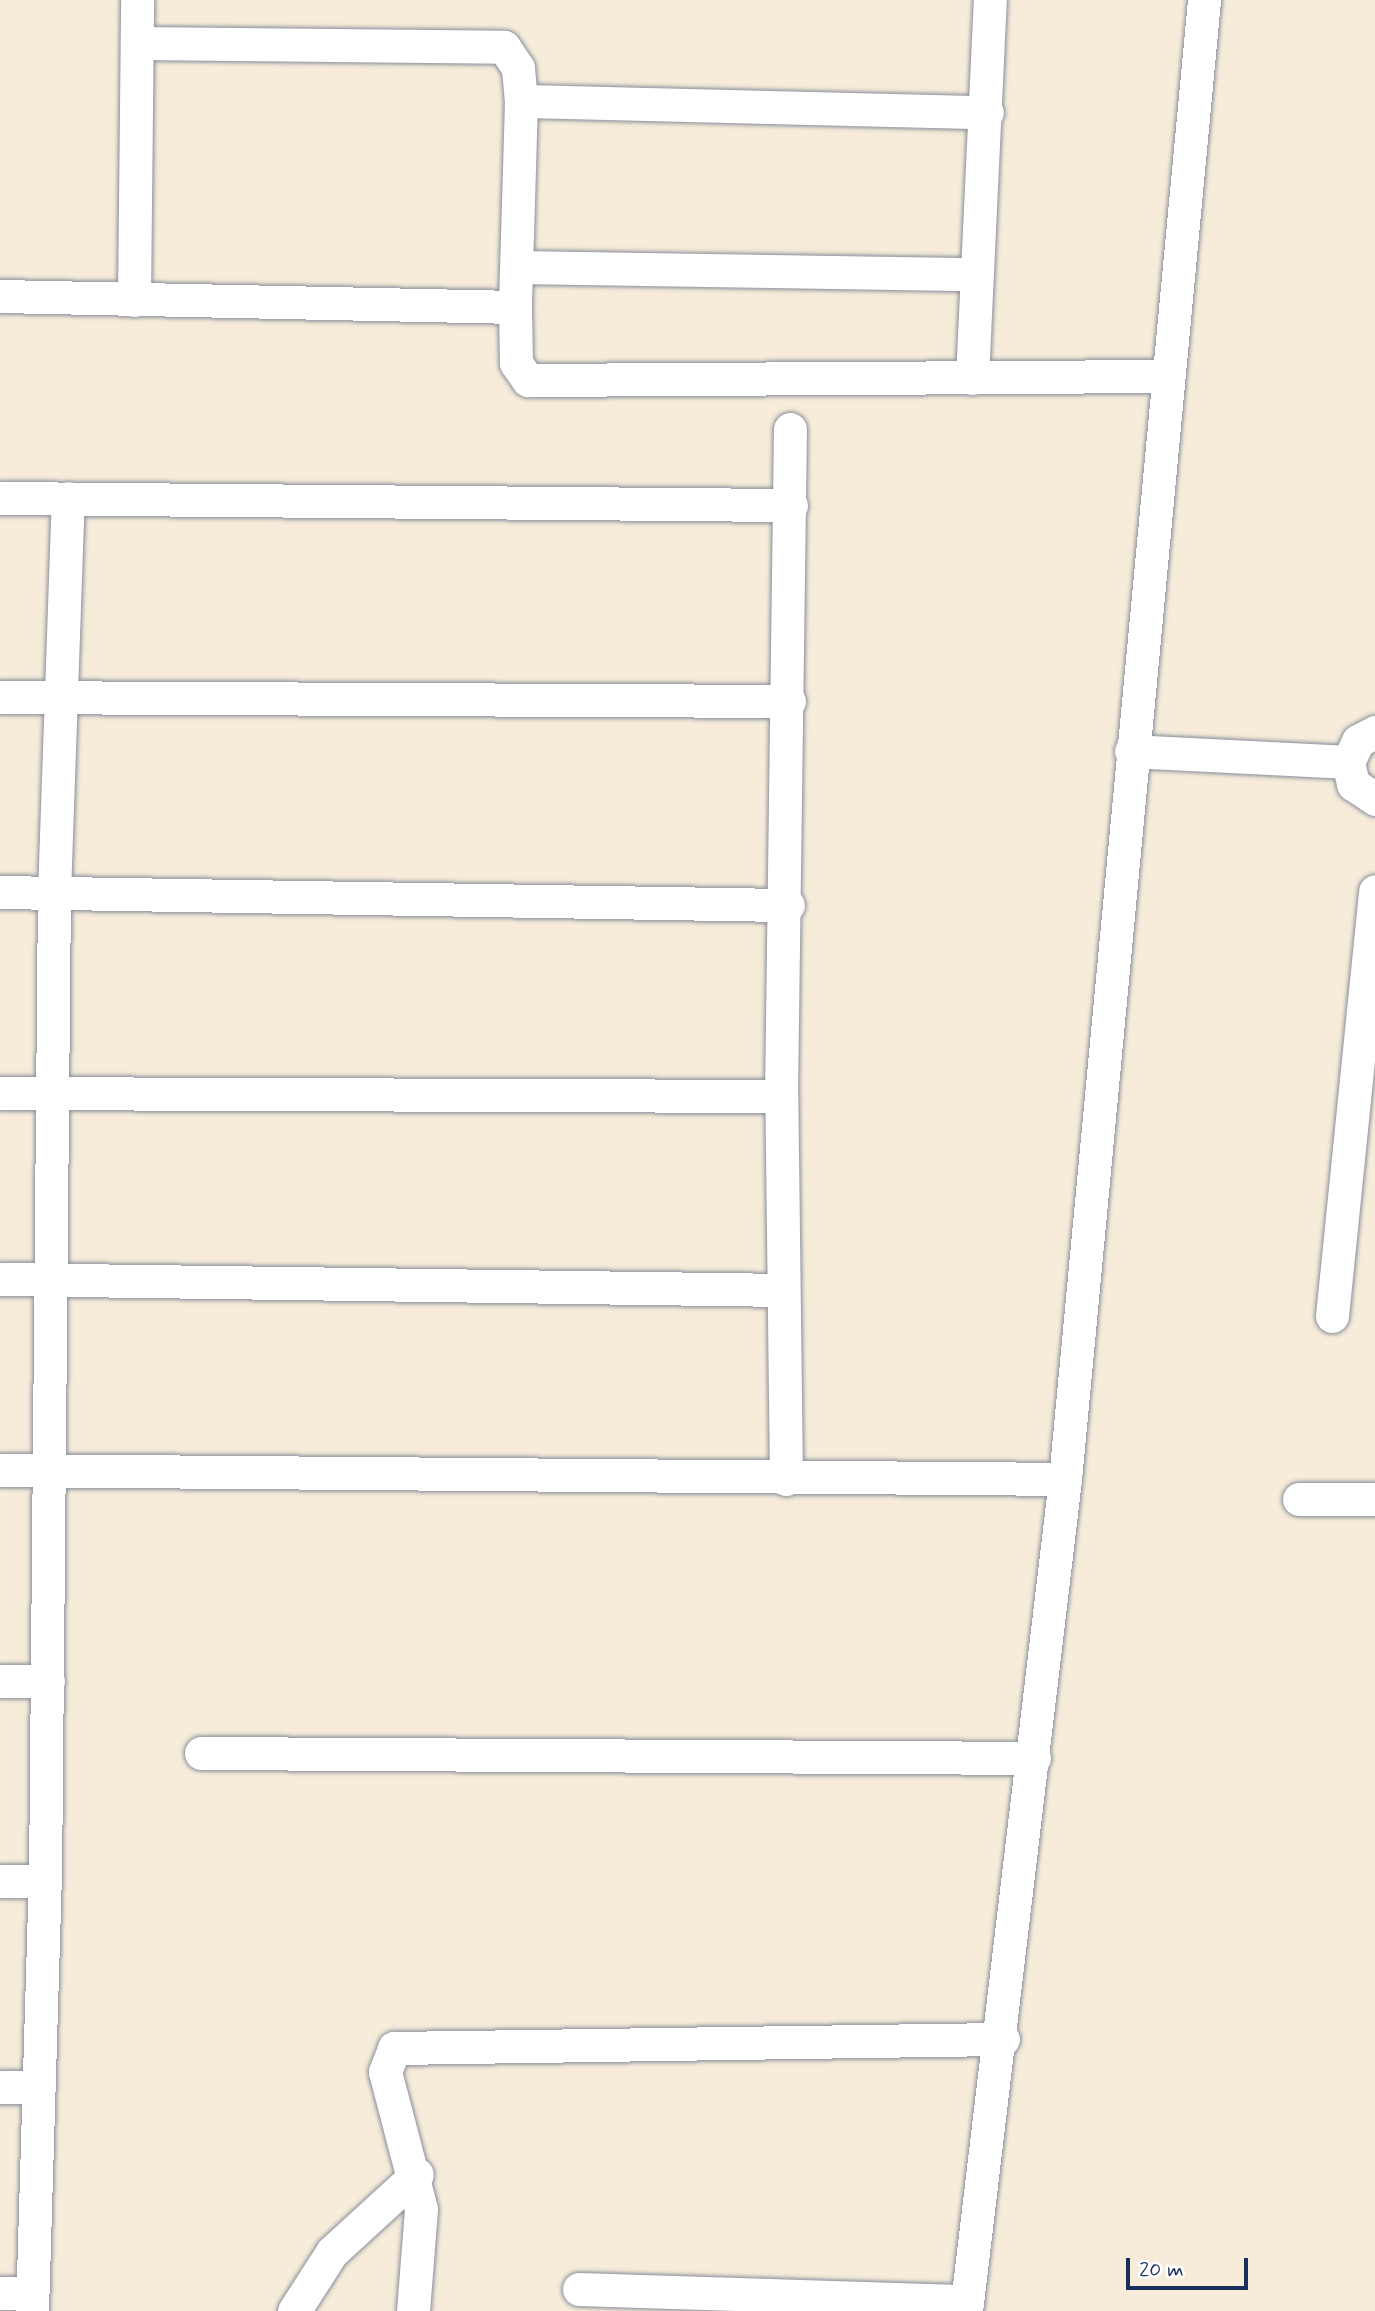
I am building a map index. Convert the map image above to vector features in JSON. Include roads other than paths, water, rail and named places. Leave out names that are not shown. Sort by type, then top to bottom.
[{"type":"street","points":[[134,300],[137,0]]},
{"type":"street","points":[[972,378],[974,274],[987,112],[990,0]]},
{"type":"street","points":[[579,2289],[967,2306],[1003,2039],[1065,1479],[1131,751],[1204,0]]},
{"type":"street","points":[[137,43],[492,43],[512,57],[521,101],[516,363],[523,376],[540,383],[1168,376]]},
{"type":"street","points":[[521,101],[987,112]]},
{"type":"street","points":[[518,267],[974,274]]},
{"type":"street","points":[[0,296],[515,307]]},
{"type":"street","points":[[786,1479],[782,1096],[788,905],[790,429]]},
{"type":"street","points":[[0,498],[791,505]]},
{"type":"street","points":[[21,2299],[38,2087],[46,1881],[48,1681],[44,1470],[54,893],[68,498]]},
{"type":"street","points":[[0,697],[789,701]]},
{"type":"street","points":[[1375,732],[1358,741],[1348,762],[1353,784],[1375,799]]},
{"type":"street","points":[[1131,751],[1348,762]]},
{"type":"street","points":[[1332,1316],[1363,1110],[1375,891]]},
{"type":"street","points":[[0,892],[788,905]]},
{"type":"street","points":[[0,1093],[782,1096]]},
{"type":"street","points":[[0,1279],[783,1290]]},
{"type":"street","points":[[0,1470],[786,1479],[1065,1479]]},
{"type":"street","points":[[1299,1499],[1375,1499]]},
{"type":"street","points":[[0,1681],[48,1681]]},
{"type":"street","points":[[201,1753],[1034,1758]]},
{"type":"street","points":[[0,1881],[46,1881]]},
{"type":"street","points":[[413,2311],[421,2209],[417,2174],[385,2072],[394,2048],[406,2043],[1003,2039]]},
{"type":"street","points":[[0,2087],[38,2087]]},
{"type":"street","points":[[294,2311],[332,2252],[417,2174]]}]
